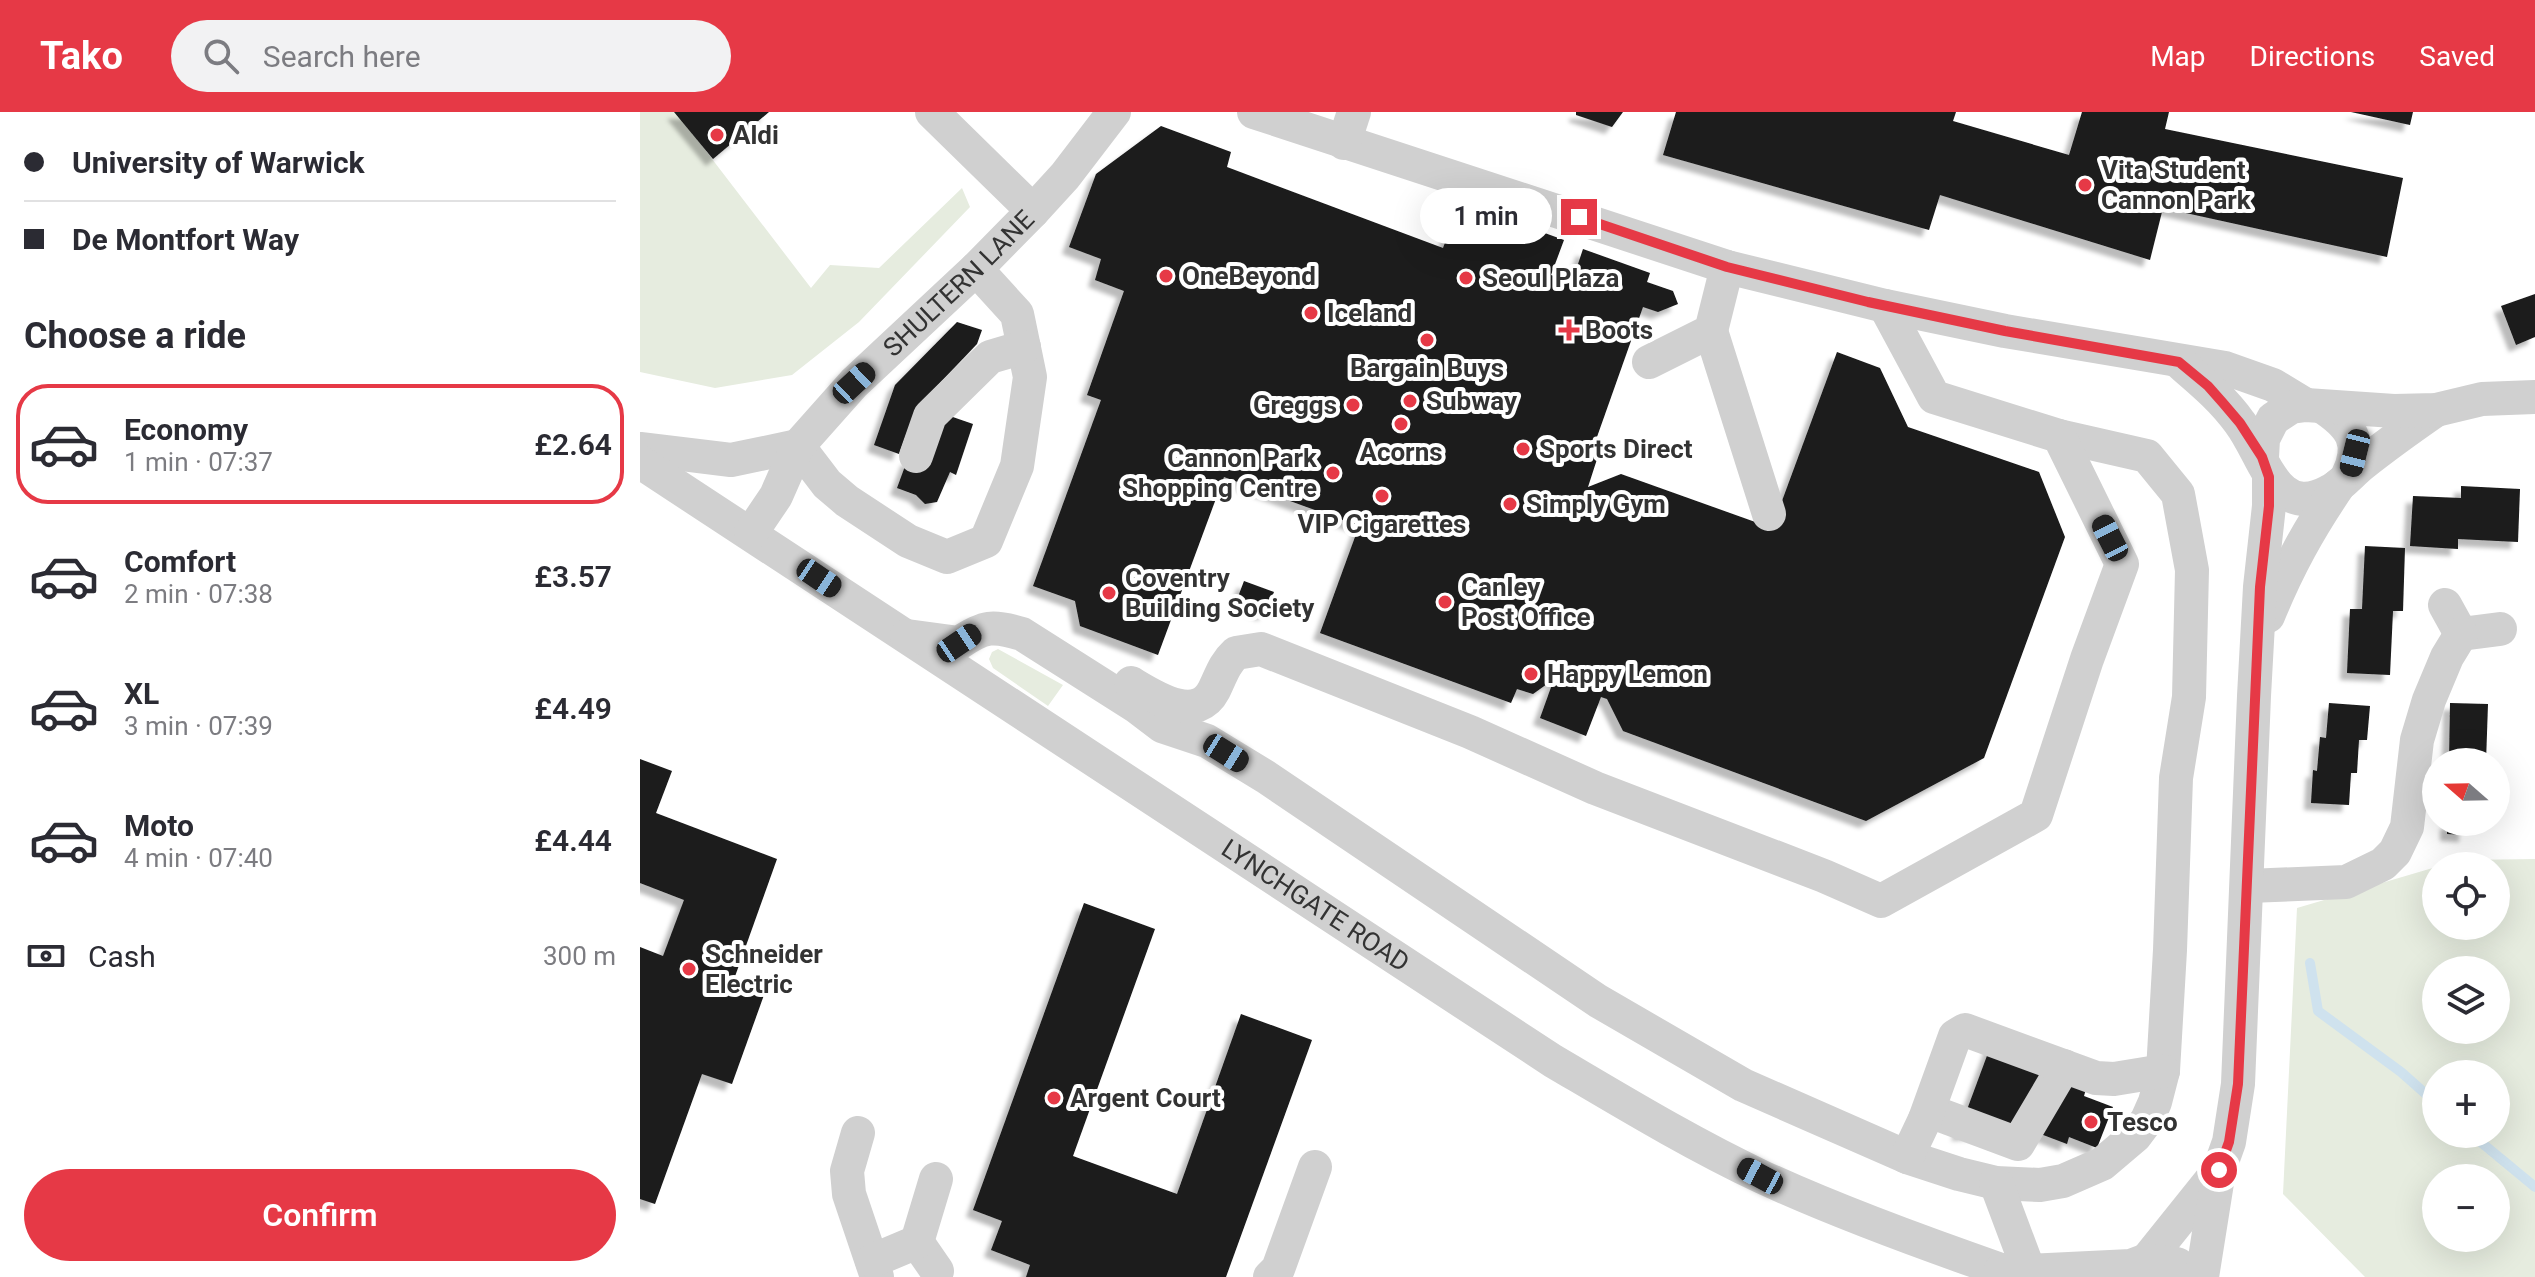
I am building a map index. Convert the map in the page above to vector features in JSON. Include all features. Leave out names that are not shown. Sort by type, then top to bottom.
[{"type":"street","points":[[932,112],[1033,211]]},
{"type":"street","name":"SHULTERN LANE","points":[[751,533],[776,496],[798,446],[854,383],[1033,211],[1065,176],[1114,112]]},
{"type":"street","points":[[1254,112],[1349,128],[1519,198],[1727,267],[1885,306],[2005,331],[2225,368],[2273,385],[2337,417],[2353,436],[2355,453],[2344,480]]},
{"type":"street","points":[[1727,267],[1711,331],[1769,514]]},
{"type":"street","points":[[640,449],[731,460],[798,446],[827,484],[908,541],[947,557],[986,541],[1017,466],[1030,377],[1017,314],[976,269]]},
{"type":"street","points":[[907,636],[959,643],[980,629],[1001,627],[1022,634],[1162,726],[1207,741],[1266,777],[1598,1001],[1743,1085],[1907,1157],[1959,1174],[1996,1183],[2040,1185],[2063,1181],[2102,1164],[2127,1144],[2147,1120],[2163,1071],[2176,778],[2189,697],[2192,570],[2178,494],[2147,456],[2059,436],[1934,397],[1885,306]]},
{"type":"street","points":[[1649,362],[1711,331]]},
{"type":"street","points":[[916,456],[930,416],[990,357],[1024,347]]},
{"type":"street","points":[[2179,362],[2208,386],[2240,423],[2265,467],[2284,492],[2300,499],[2313,499],[2344,480],[2436,410]]},
{"type":"street","points":[[2265,467],[2263,439],[2273,419],[2291,407],[2436,410],[2482,399],[2535,397]]},
{"type":"street","points":[[1047,650],[1086,655],[1157,699],[1195,706],[1212,694],[1228,659],[1236,653],[1261,649],[1470,732],[1595,788],[1881,901],[2036,815],[2122,564],[2059,436]]},
{"type":"street","name":"LYNCHGATE ROAD","points":[[648,470],[751,533],[1553,1061],[1641,1113],[1760,1176],[1885,1230],[2015,1273],[2177,1264],[2199,1277],[2219,1170],[2229,1142],[2238,1084],[2260,587],[2269,506],[2265,467]]},
{"type":"street","name":"LYNCHGATE ROAD","points":[[2258,643],[2289,565],[2307,532],[2344,480]]},
{"type":"street","points":[[2248,886],[2346,882],[2383,864],[2395,852],[2407,827],[2417,740],[2447,657],[2453,619],[2500,629]]},
{"type":"street","points":[[1907,1157],[1925,1119],[1955,1036],[1965,1030],[2096,1078],[2114,1079],[2163,1071]]},
{"type":"street","points":[[1925,1119],[1935,1113],[2018,1144],[2064,1066]]},
{"type":"street","points":[[858,1133],[847,1171],[849,1194],[875,1269],[917,1242],[936,1179]]},
{"type":"street","points":[[1270,1277],[1278,1269],[1315,1167]]},
{"type":"street","name":"LYNCHGATE ROAD","points":[[2134,1268],[2219,1170]]},
{"type":"street","points":[[1996,1183],[2015,1273]]},
{"type":"street","points":[[917,1242],[937,1271]]},
{"type":"shaded area","points":[[640,112],[676,112],[811,288],[830,265],[879,268],[962,188],[970,207],[859,322],[792,375],[715,388],[640,372]]},
{"type":"shaded area","points":[[998,649],[1063,685],[1048,706],[993,668],[989,659],[992,652]]},
{"type":"shaded area","points":[[2510,859],[2535,859],[2535,1277],[2365,1277],[2283,1194],[2297,908],[2422,871],[2422,940],[2510,940]]},
{"type":"building","name":"Aldi","points":[[674,112],[769,112],[713,159]]},
{"type":"building","points":[[1576,112],[1623,112],[1612,127],[1576,115]]},
{"type":"building","name":"Vita Student Cannon Park","points":[[1676,112],[1956,112],[1953,121],[2069,155],[2082,112],[2169,112],[2165,129],[2403,178],[2387,257],[2163,208],[2150,260],[1940,195],[1929,230],[1663,155]]},
{"type":"building","points":[[2351,112],[2413,112],[2410,125]]},
{"type":"building","name":"Cannon Park Shopping Centre","points":[[1161,126],[1231,152],[1227,167],[1443,248],[1460,202],[1564,240],[1551,275],[1572,282],[1583,249],[1650,273],[1647,282],[1673,291],[1678,304],[1658,312],[1643,307],[1592,451],[1599,453],[1588,487],[1621,474],[1772,528],[1837,352],[1880,368],[1908,427],[2039,472],[2065,537],[1984,758],[1866,821],[1623,731],[1607,699],[1601,697],[1586,736],[1540,718],[1554,679],[1533,694],[1517,689],[1511,703],[1320,633],[1359,526],[1224,477],[1158,655],[1080,626],[1075,601],[1033,586],[1101,400],[1087,395],[1124,291],[1095,280],[1101,259],[1069,247],[1096,174]]},
{"type":"building","points":[[2535,294],[2535,337],[2516,345],[2501,306]]},
{"type":"building","points":[[957,322],[982,330],[977,344],[916,408],[899,454],[874,445],[895,385]]},
{"type":"building","points":[[947,415],[973,424],[956,475],[950,472],[937,502],[925,504],[916,495],[897,488],[908,458],[930,465]]},
{"type":"building","points":[[2461,486],[2520,489],[2518,542],[2458,539],[2458,549],[2410,546],[2413,496],[2461,498]]},
{"type":"building","points":[[2365,546],[2405,548],[2403,611],[2393,611],[2390,675],[2347,673],[2350,609],[2362,609]]},
{"type":"building","points":[[1244,581],[1274,592],[1265,614],[1236,602]]},
{"type":"building","points":[[2329,703],[2370,706],[2367,740],[2359,740],[2357,773],[2351,773],[2349,805],[2311,803],[2313,770],[2317,771],[2320,737],[2326,738]]},
{"type":"building","points":[[2450,703],[2488,704],[2486,748],[2449,748]]},
{"type":"building","name":"Schneider Electric","points":[[640,759],[672,771],[656,813],[777,859],[733,982],[764,995],[732,1084],[702,1074],[655,1204],[640,1199],[640,947],[663,956],[684,900],[640,883]]},
{"type":"building","name":"Argent Court","points":[[1084,903],[1155,929],[1073,1156],[1177,1194],[1241,1014],[1312,1040],[1226,1277],[1026,1277],[1030,1265],[991,1250],[1002,1221],[973,1210]]},
{"type":"building","points":[[1998,1026],[2086,1089],[2084,1096],[2113,1107],[2097,1148],[2069,1137],[2067,1144],[2030,1130],[1958,1134]]},
{"type":"waterway","points":[[2310,963],[2318,1011],[2422,1091]]},
{"type":"waterway","points":[[2488,1148],[2535,1187]]},
{"type":"place","name":"Aldi","points":[[717,135]]},
{"type":"place","name":"Vita Student Cannon Park","points":[[2085,185]]},
{"type":"place","name":"OneBeyond","points":[[1166,276]]},
{"type":"place","name":"Seoul Plaza","points":[[1466,278]]},
{"type":"place","name":"Iceland","points":[[1311,313]]},
{"type":"place","name":"Boots","points":[[1569,330]]},
{"type":"place","name":"Bargain Buys","points":[[1427,340]]},
{"type":"place","name":"Subway","points":[[1410,401]]},
{"type":"place","name":"Greggs","points":[[1353,405]]},
{"type":"place","name":"Acorns","points":[[1401,424]]},
{"type":"place","name":"Sports Direct","points":[[1523,449]]},
{"type":"place","name":"Cannon Park Shopping Centre","points":[[1333,473]]},
{"type":"place","name":"VIP Cigarettes","points":[[1382,496]]},
{"type":"place","name":"Simply Gym","points":[[1510,504]]},
{"type":"place","name":"Coventry Building Society","points":[[1109,593]]},
{"type":"place","name":"Canley Post Office","points":[[1445,602]]},
{"type":"place","name":"Happy Lemon","points":[[1531,674]]},
{"type":"place","name":"Schneider Electric","points":[[689,969]]},
{"type":"place","name":"Argent Court","points":[[1054,1098]]},
{"type":"place","name":"Tesco","points":[[2091,1122]]},
{"type":"route","points":[[1579,217],[1727,267],[1868,302],[2005,331],[2179,362],[2208,386],[2240,423],[2262,457],[2269,477],[2269,506],[2260,587],[2254,696],[2238,1084],[2229,1142],[2219,1170]]}]
